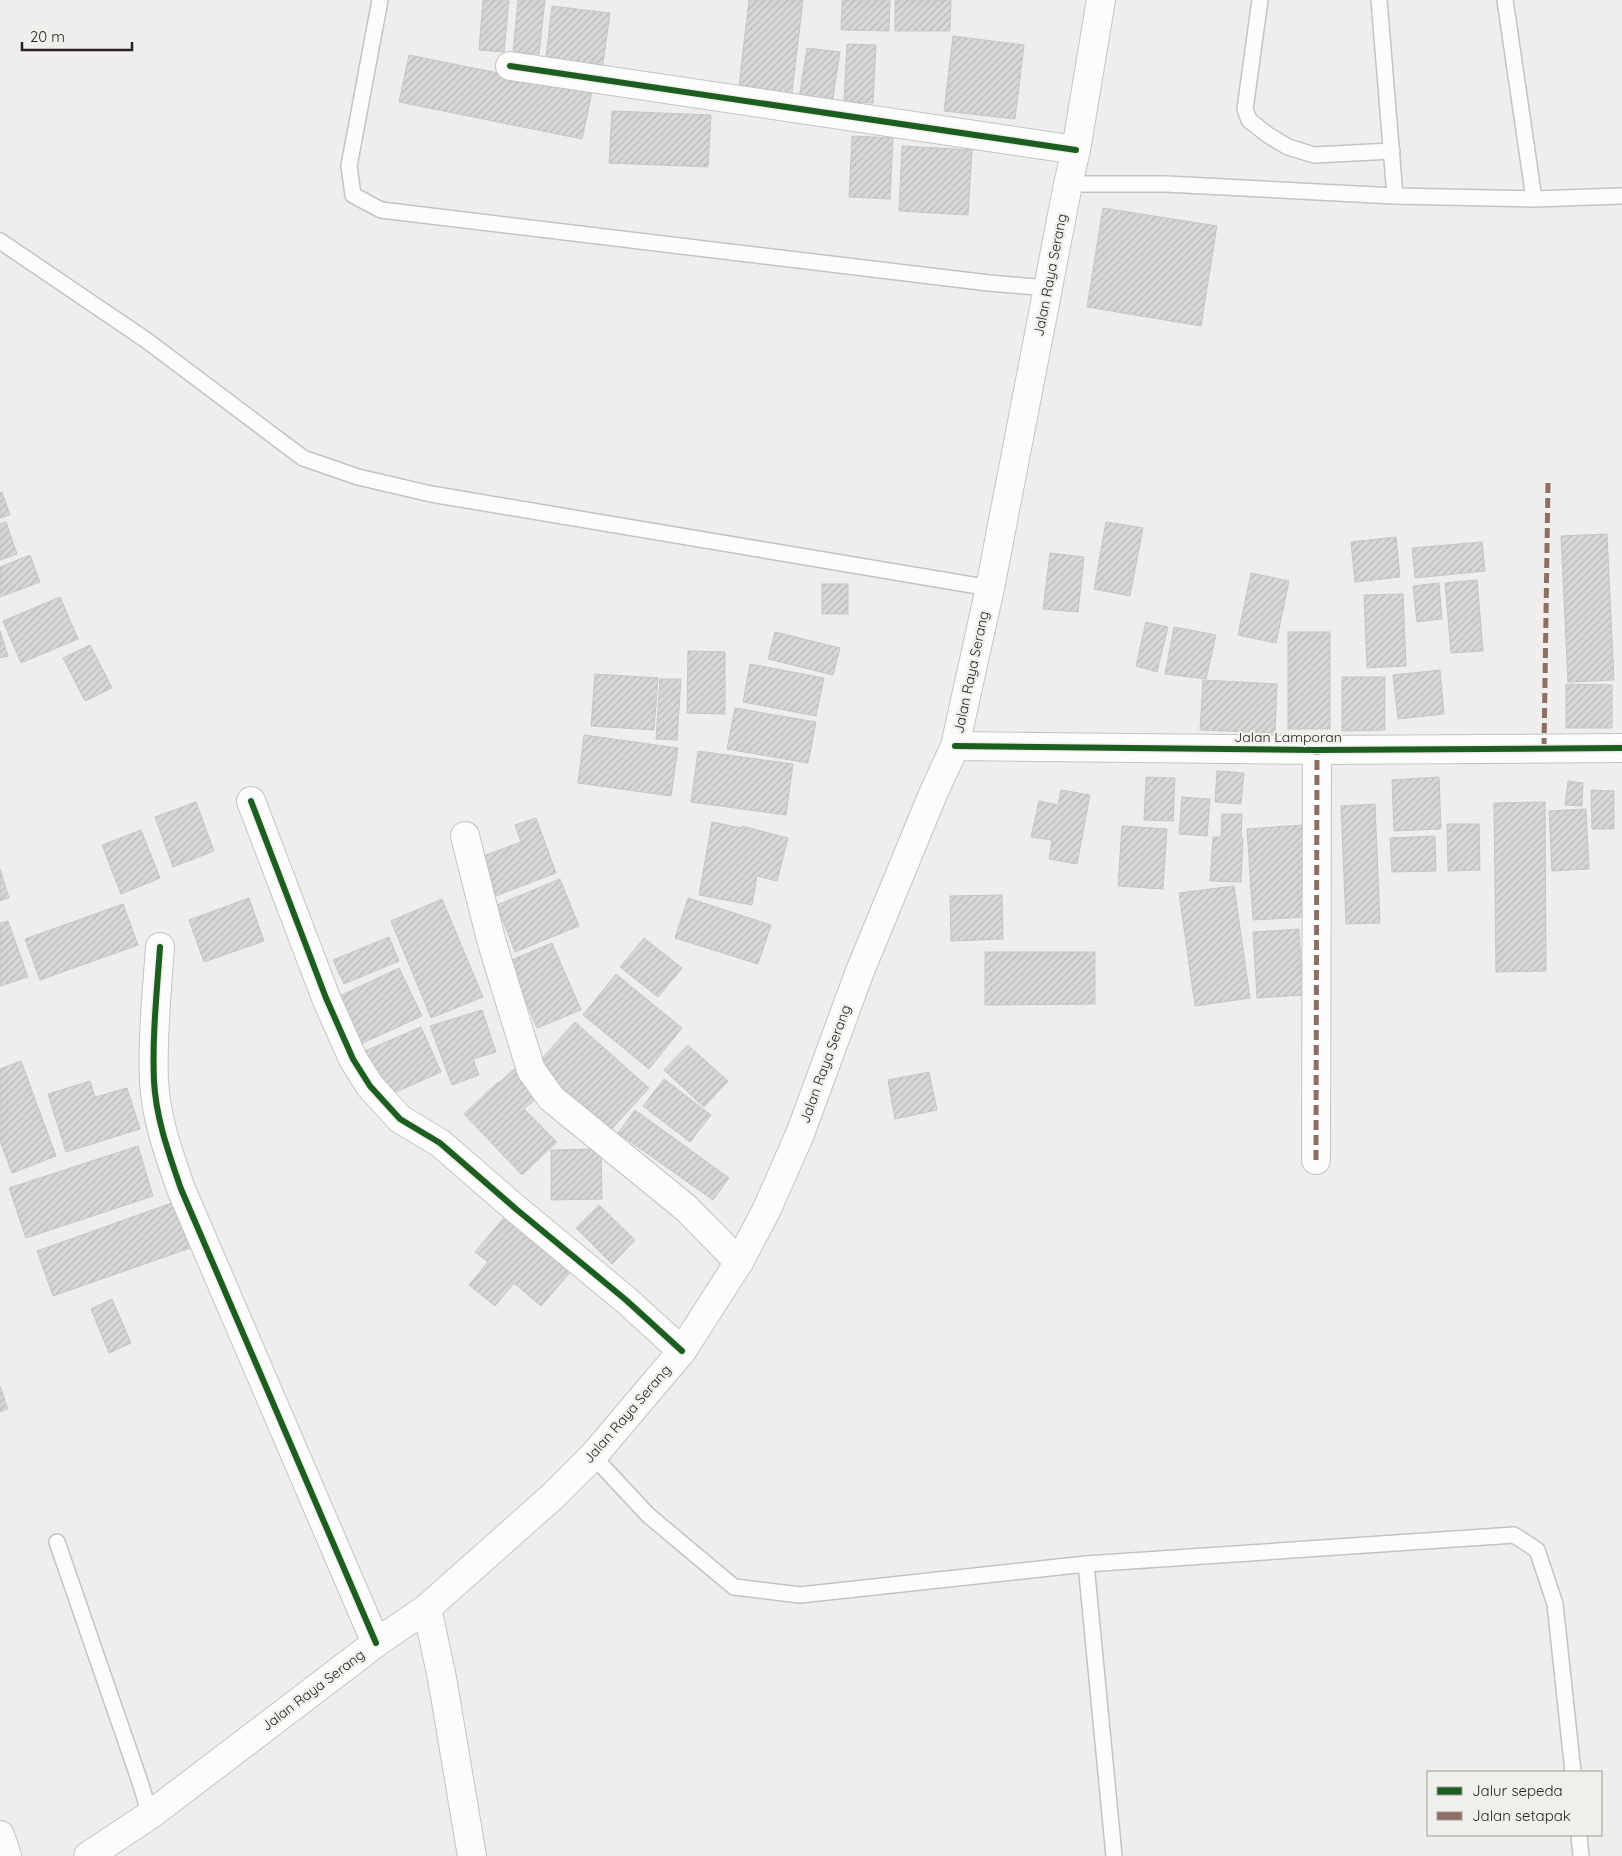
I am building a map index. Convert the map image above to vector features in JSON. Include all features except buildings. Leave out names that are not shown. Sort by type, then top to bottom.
[{"type":"main road","name":"Jalan Raya Serang","points":[[88,1856],[150,1815],[376,1643],[427,1608],[553,1496],[593,1456],[682,1350],[739,1262],[766,1211],[800,1134],[860,971],[933,794],[955,746],[990,588],[1076,150],[1101,0]]},
{"type":"main road","points":[[510,66],[1076,150]]},
{"type":"main road","name":"Jalan Lamporan","points":[[955,746],[1318,750],[1622,748]]},
{"type":"main road","points":[[1316,1160],[1318,750]]},
{"type":"main road","points":[[251,801],[326,998],[353,1059],[370,1086],[400,1119],[440,1142],[682,1350]]},
{"type":"main road","points":[[465,836],[492,943],[531,1070],[551,1098],[686,1208],[739,1262]]},
{"type":"main road","points":[[160,947],[154,1082],[163,1138],[181,1189],[376,1643]]},
{"type":"main road","points":[[427,1608],[442,1678],[472,1856]]},
{"type":"main road","points":[[0,1835],[7,1856]]},
{"type":"lane","points":[[380,0],[349,166],[353,195],[380,210],[979,282],[1048,288]]},
{"type":"lane","points":[[1260,0],[1245,109],[1249,120],[1268,135],[1288,147],[1314,155],[1392,151]]},
{"type":"lane","points":[[1380,0],[1395,196]]},
{"type":"lane","points":[[1505,0],[1534,200]]},
{"type":"lane","points":[[1068,184],[1166,184],[1395,196],[1534,200],[1622,196]]},
{"type":"lane","points":[[0,241],[146,340],[303,458],[358,477],[440,496],[990,588]]},
{"type":"lane","points":[[593,1456],[648,1515],[734,1587],[800,1595],[1086,1564],[1514,1535],[1536,1550],[1555,1604],[1572,1771]]},
{"type":"lane","points":[[57,1542],[150,1815]]},
{"type":"lane","points":[[1086,1564],[1114,1856]]},
{"type":"lane","points":[[1579,1836],[1581,1856]]},
{"type":"marked path","points":[[1544,748],[1548,482]]},
{"type":"marked path","points":[[1316,1160],[1317,750]]},
{"type":"cycle path","points":[[510,66],[1076,150]]},
{"type":"cycle path","points":[[955,746],[1317,750],[1622,748]]},
{"type":"cycle path","points":[[251,801],[326,998],[353,1059],[370,1086],[400,1119],[440,1143],[626,1300],[682,1351]]},
{"type":"cycle path","points":[[160,947],[154,1031],[154,1081],[157,1109],[168,1149],[181,1189],[376,1643]]}]
